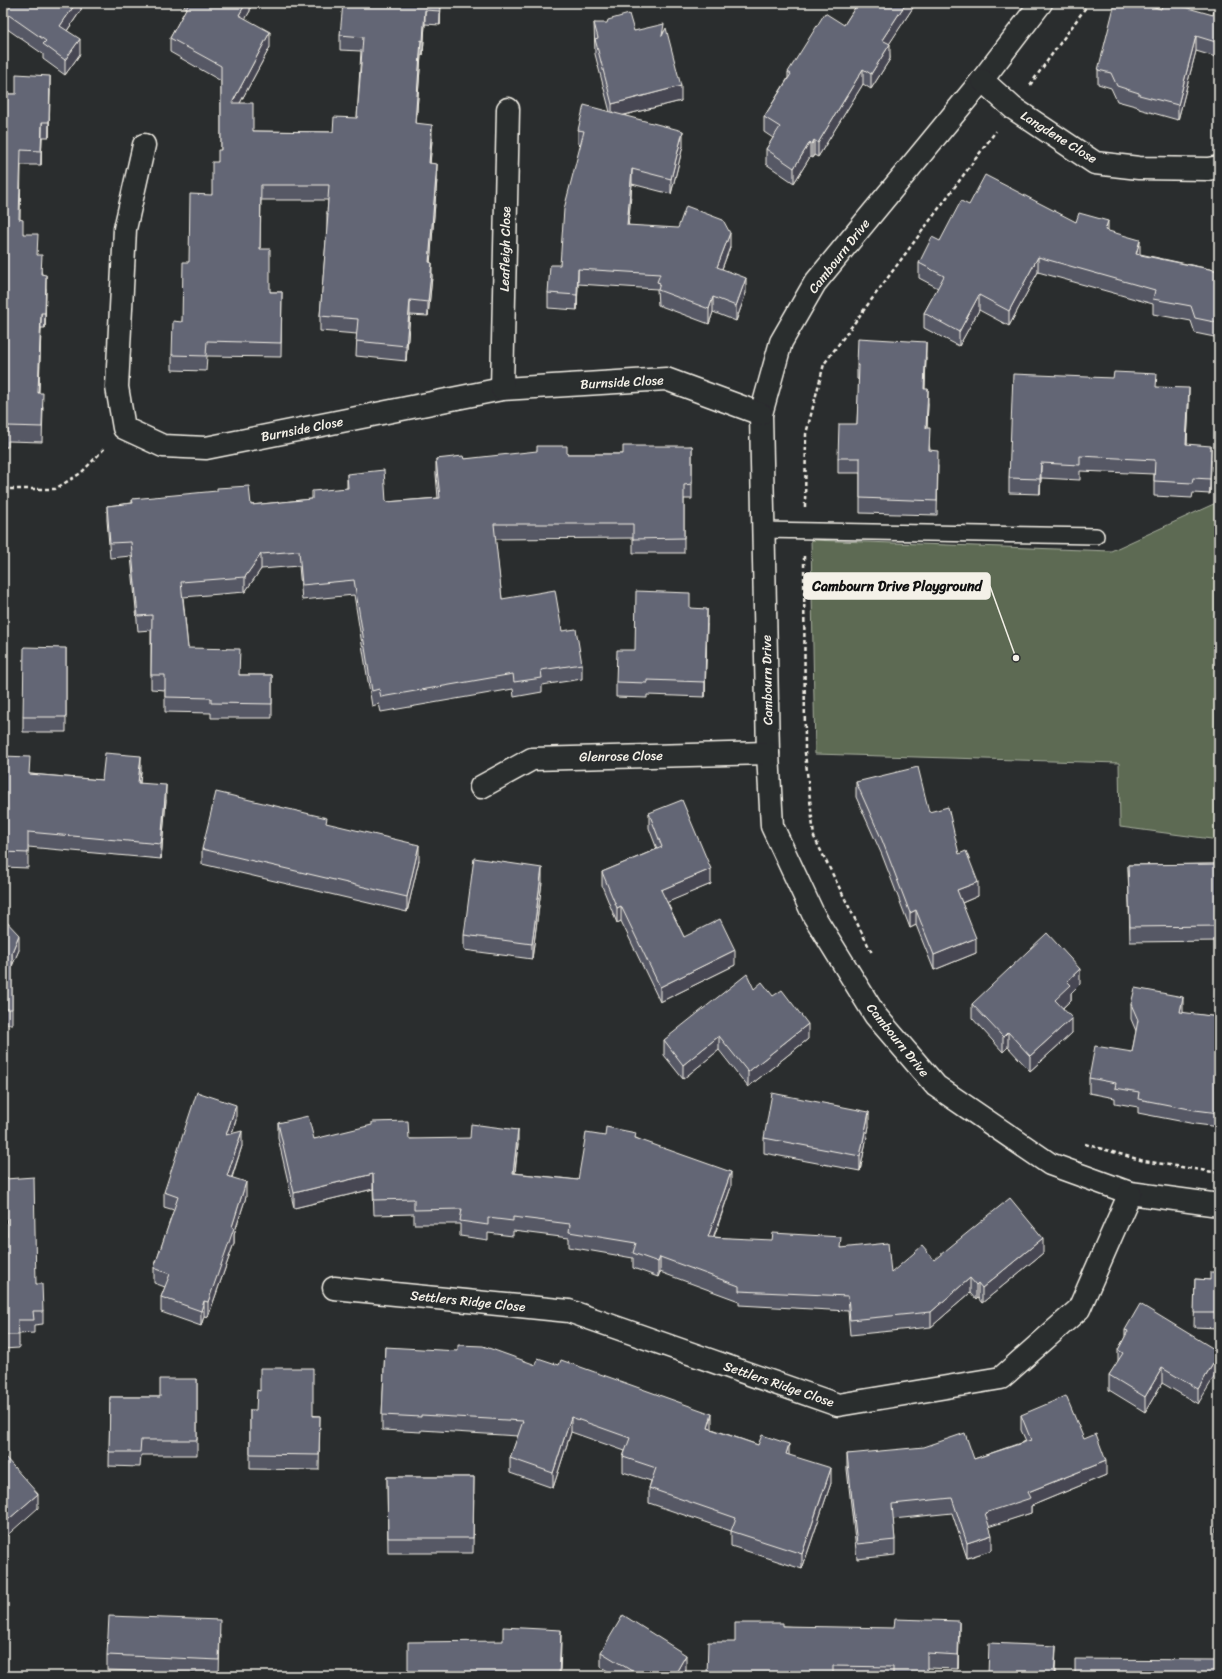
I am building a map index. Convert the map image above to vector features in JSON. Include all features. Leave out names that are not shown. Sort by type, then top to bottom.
[{"type":"street","name":"Cambourn Drive","points":[[1041,3],[982,80],[815,283],[781,342],[761,414],[768,753],[772,826],[814,916],[875,1015],[936,1086],[1050,1164],[1130,1193],[1219,1204]]},
{"type":"street","name":"Langdene Close","points":[[982,80],[1013,108],[1095,163],[1139,168],[1208,169],[1219,167]]},
{"type":"street","name":"Leafleigh Close","points":[[502,389],[508,109]]},
{"type":"street","points":[[124,428],[118,387],[125,229],[144,145]]},
{"type":"street","name":"Burnside Close","points":[[124,428],[163,446],[206,448],[502,389],[666,378],[761,414]]},
{"type":"street","name":"Glenrose Close","points":[[481,786],[532,758],[768,753]]},
{"type":"street","name":"Settlers Ridge Close","points":[[334,1288],[569,1311],[838,1405],[1001,1378],[1079,1309],[1130,1193]]},
{"type":"lane","points":[[763,530],[1096,536]]},
{"type":"path","points":[[874,957],[814,837],[805,753],[804,531],[806,434],[824,364],[1089,3]]},
{"type":"path","points":[[3,489],[55,489],[81,473],[124,428]]},
{"type":"path","points":[[1079,1143],[1144,1161],[1219,1173]]},
{"type":"green space","points":[[1218,423],[1219,840],[1120,827],[1119,763],[815,754],[811,540],[1111,551],[1218,502]]},
{"type":"building","points":[[3,3],[76,3],[60,26],[80,39],[65,60],[43,44],[46,41],[3,11]]},
{"type":"building","points":[[189,3],[246,3],[239,15],[270,32],[232,103],[253,103],[253,131],[333,132],[334,117],[357,118],[363,37],[340,35],[343,3],[440,3],[440,11],[425,10],[423,41],[421,40],[415,123],[432,125],[429,163],[437,164],[429,262],[432,263],[428,302],[410,300],[406,346],[356,341],[358,319],[320,316],[329,185],[261,185],[260,249],[270,249],[270,292],[282,292],[281,343],[207,341],[206,356],[172,355],[173,321],[182,322],[183,262],[189,262],[190,194],[212,195],[212,162],[218,162],[218,150],[221,150],[221,66],[170,38]]},
{"type":"building","points":[[858,3],[906,3],[882,40],[890,44],[871,74],[863,69],[818,143],[814,140],[812,144],[810,142],[794,168],[766,149],[780,127],[764,117],[791,74],[788,72],[825,13],[844,25]]},
{"type":"building","points":[[1115,3],[1141,3],[1161,9],[1163,3],[1170,3],[1213,15],[1216,3],[1219,4],[1219,43],[1196,36],[1178,105],[1139,95],[1139,93],[1117,86],[1111,73],[1098,70]]},
{"type":"building","points":[[629,14],[634,31],[664,24],[662,36],[666,28],[681,86],[612,104],[595,39],[598,38],[594,23],[607,23],[608,20]]},
{"type":"building","points":[[16,74],[50,76],[49,122],[42,122],[41,151],[21,150],[19,219],[23,220],[23,234],[38,234],[37,255],[42,255],[41,274],[46,275],[45,313],[41,313],[38,393],[43,393],[42,427],[8,426],[8,432],[3,432],[3,94],[16,94]]},
{"type":"building","points":[[584,105],[683,131],[671,179],[632,169],[627,225],[678,228],[686,206],[723,220],[730,233],[717,267],[746,278],[736,306],[713,297],[709,309],[658,290],[660,283],[657,282],[660,274],[578,269],[577,295],[548,293],[550,265],[560,265],[564,209],[584,131],[578,130]]},
{"type":"building","points":[[985,175],[1076,222],[1079,213],[1108,221],[1105,230],[1140,240],[1136,254],[1219,271],[1219,323],[1195,318],[1191,306],[1153,299],[1155,290],[1038,257],[1009,311],[979,295],[959,332],[924,313],[944,276],[919,263],[932,237],[940,241],[961,201],[969,205]]},
{"type":"building","points":[[858,338],[926,342],[924,389],[928,389],[926,428],[930,428],[929,450],[938,451],[937,501],[860,498],[860,458],[838,458],[839,424],[857,424],[859,365],[857,365]]},
{"type":"building","points":[[1114,372],[1157,374],[1156,387],[1189,388],[1186,444],[1211,446],[1210,479],[1193,478],[1192,483],[1154,481],[1155,460],[1080,456],[1080,465],[1041,463],[1040,479],[1009,478],[1013,374],[1113,378]]},
{"type":"building","points":[[537,446],[567,446],[567,454],[623,454],[623,446],[692,446],[692,484],[684,485],[684,538],[633,539],[633,524],[494,524],[502,599],[555,590],[562,631],[576,629],[582,664],[541,670],[542,678],[514,682],[513,674],[381,697],[379,689],[372,691],[354,580],[302,585],[299,551],[261,554],[245,577],[181,582],[188,648],[240,649],[239,675],[272,675],[272,704],[211,703],[211,698],[165,697],[165,675],[151,675],[152,615],[138,616],[131,542],[110,543],[107,506],[133,503],[132,499],[217,491],[217,488],[249,486],[251,505],[312,499],[312,491],[348,488],[347,474],[384,470],[386,502],[440,498],[436,459],[463,456],[464,459],[537,451]]},
{"type":"building","points":[[636,591],[690,593],[690,608],[707,609],[705,682],[647,680],[647,683],[616,682],[617,650],[635,650]]},
{"type":"building","points":[[24,647],[66,648],[66,717],[23,717]]},
{"type":"building","points":[[105,753],[141,756],[138,783],[166,785],[161,844],[28,832],[28,853],[3,852],[3,756],[30,757],[29,774],[102,780]]},
{"type":"building","points":[[918,767],[929,812],[948,807],[959,854],[966,851],[978,882],[957,890],[976,938],[934,955],[916,910],[910,913],[882,840],[856,782]]},
{"type":"building","points":[[216,792],[327,818],[326,823],[419,845],[407,897],[202,849]]},
{"type":"building","points":[[682,800],[711,869],[661,890],[684,937],[720,919],[735,950],[660,987],[621,906],[617,908],[602,872],[662,847],[649,813]]},
{"type":"building","points":[[474,858],[542,868],[532,944],[464,935]]},
{"type":"building","points":[[1219,864],[1219,926],[1130,927],[1128,865]]},
{"type":"building","points":[[3,918],[19,935],[12,952],[12,1009],[3,1009]]},
{"type":"building","points":[[1047,933],[1080,969],[1067,981],[1071,985],[1055,1000],[1072,1018],[1030,1056],[1008,1032],[1003,1037],[972,1004]]},
{"type":"building","points":[[747,974],[754,989],[762,982],[773,996],[782,990],[808,1024],[748,1072],[719,1036],[683,1065],[664,1040]]},
{"type":"building","points":[[1135,988],[1183,997],[1180,1012],[1219,1017],[1219,1113],[1138,1099],[1139,1092],[1115,1088],[1116,1083],[1089,1078],[1095,1046],[1132,1052],[1138,1020],[1131,1004]]},
{"type":"building","points":[[197,1092],[236,1105],[226,1135],[242,1131],[227,1176],[246,1182],[232,1227],[234,1228],[208,1302],[204,1301],[201,1311],[161,1297],[170,1274],[154,1268],[178,1197],[164,1192]]},
{"type":"building","points":[[772,1093],[869,1112],[860,1156],[764,1138]]},
{"type":"building","points":[[308,1116],[314,1139],[372,1125],[372,1122],[408,1121],[409,1139],[470,1138],[471,1124],[518,1130],[513,1173],[578,1180],[586,1133],[605,1136],[606,1127],[636,1133],[635,1138],[731,1172],[708,1237],[772,1240],[773,1233],[841,1237],[840,1248],[888,1243],[891,1273],[922,1246],[934,1260],[1010,1198],[1043,1238],[982,1288],[978,1283],[976,1285],[970,1278],[931,1312],[850,1320],[848,1296],[739,1291],[739,1286],[660,1257],[658,1262],[633,1253],[636,1243],[569,1232],[570,1224],[513,1217],[513,1221],[488,1218],[488,1225],[460,1221],[462,1209],[414,1210],[414,1199],[374,1200],[373,1174],[294,1193],[278,1123]]},
{"type":"building","points":[[34,1177],[36,1284],[42,1284],[43,1311],[33,1311],[34,1320],[18,1320],[19,1335],[3,1335],[3,1236],[7,1236],[5,1179]]},
{"type":"building","points":[[1210,1272],[1219,1272],[1219,1313],[1194,1313],[1195,1279],[1210,1280]]},
{"type":"building","points":[[1140,1304],[1219,1352],[1198,1389],[1162,1368],[1145,1397],[1109,1375],[1123,1353],[1118,1350],[1128,1331],[1125,1330]]},
{"type":"building","points":[[458,1345],[483,1346],[536,1365],[538,1358],[559,1365],[561,1360],[712,1414],[708,1428],[758,1445],[762,1435],[789,1444],[786,1454],[831,1468],[802,1554],[731,1531],[736,1518],[649,1488],[656,1468],[623,1457],[630,1438],[571,1417],[553,1473],[510,1458],[523,1421],[421,1415],[421,1417],[382,1415],[385,1347],[458,1351]]},
{"type":"building","points":[[260,1368],[313,1368],[313,1416],[320,1416],[319,1455],[250,1454],[250,1410],[256,1410],[257,1390],[260,1391]]},
{"type":"building","points":[[160,1379],[197,1379],[197,1440],[141,1440],[140,1452],[109,1452],[110,1397],[160,1397]]},
{"type":"building","points":[[1066,1396],[1084,1439],[1096,1434],[1106,1461],[1028,1492],[1031,1498],[985,1513],[992,1535],[967,1543],[952,1498],[892,1504],[895,1540],[857,1544],[847,1454],[924,1447],[965,1433],[974,1459],[1031,1440],[1021,1415]]},
{"type":"building","points":[[3,1447],[5,1457],[38,1494],[3,1524]]},
{"type":"building","points":[[1218,1476],[1219,1537],[1217,1537]]},
{"type":"building","points":[[387,1477],[474,1477],[473,1538],[388,1538]]},
{"type":"building","points":[[623,1615],[686,1655],[674,1676],[640,1676],[601,1652]]},
{"type":"building","points":[[109,1616],[220,1620],[219,1660],[107,1655]]},
{"type":"building","points":[[895,1619],[959,1621],[958,1655],[927,1653],[927,1676],[893,1676],[893,1667],[833,1666],[833,1676],[707,1676],[708,1642],[735,1642],[735,1623],[783,1623],[783,1626],[894,1628]]},
{"type":"building","points":[[503,1627],[561,1630],[559,1676],[408,1676],[408,1642],[503,1641]]},
{"type":"building","points":[[989,1643],[1056,1646],[1054,1676],[988,1676]]},
{"type":"building","points":[[1075,1659],[1219,1660],[1219,1676],[1075,1676]]},
{"type":"place","name":"Cambourn Drive Playground","points":[[1016,658]]}]
